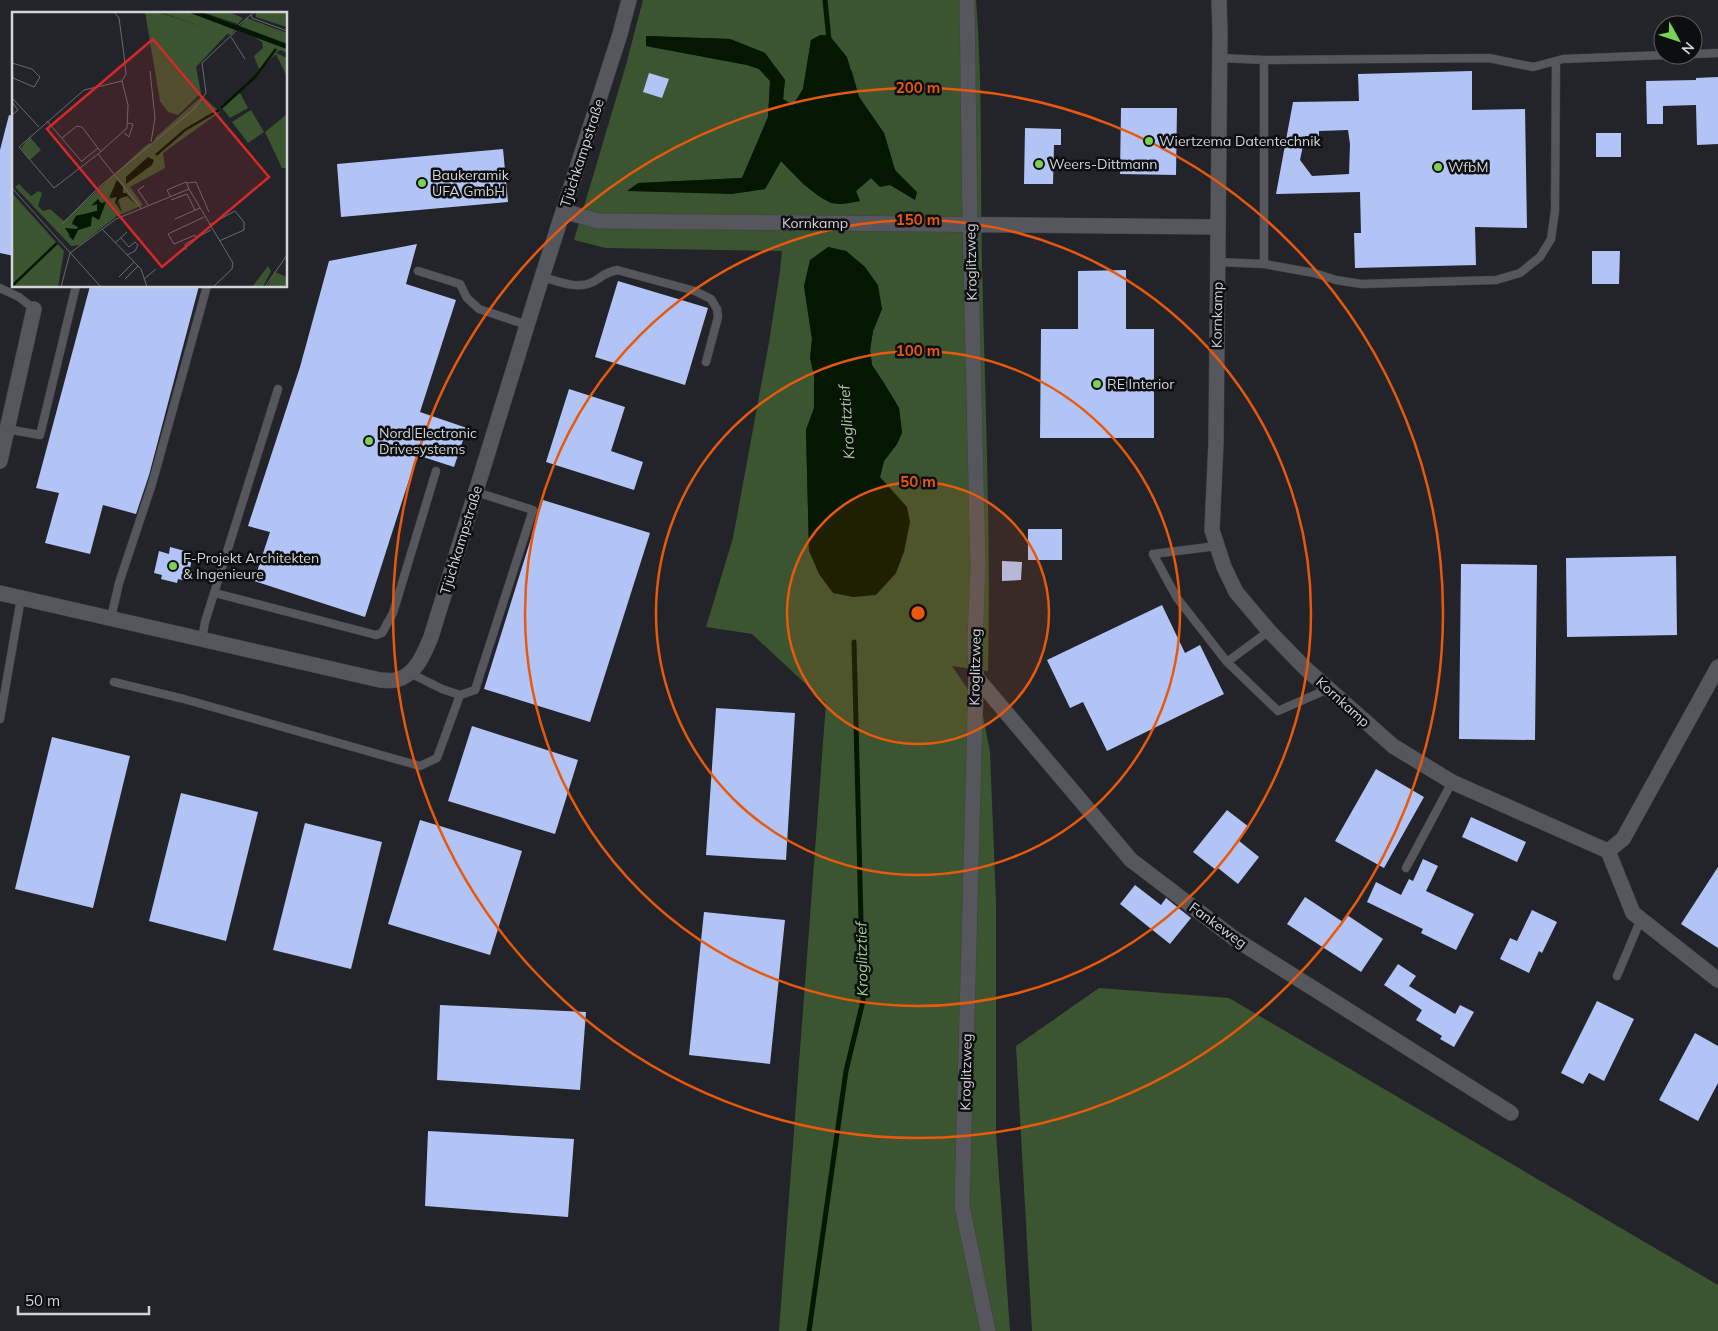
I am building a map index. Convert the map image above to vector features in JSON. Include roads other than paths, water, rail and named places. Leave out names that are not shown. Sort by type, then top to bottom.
[{"type":"street","name":"Tjüchkampstraße","points":[[410,673],[422,659],[431,637],[542,277],[618,42],[629,0]]},
{"type":"street","name":"Kroglitzweg","points":[[967,0],[978,568],[962,1206],[988,1331]]},
{"type":"street","name":"Kornkamp","points":[[1219,0],[1216,442],[1212,530],[1224,567],[1236,592],[1269,631],[1328,690],[1393,746],[1452,782],[1608,851]]},
{"type":"street","name":"Kornkamp","points":[[564,211],[598,221],[1218,227]]},
{"type":"street","points":[[0,462],[34,309]]},
{"type":"street","points":[[0,593],[380,680],[396,680],[410,673]]},
{"type":"street","points":[[1718,667],[1623,839],[1608,851],[1633,913],[1718,980]]},
{"type":"street","name":"Fankeweg","points":[[976,677],[1131,860],[1235,940],[1512,1113]]},
{"type":"lane","points":[[1703,54],[1718,53]]},
{"type":"lane","points":[[1220,58],[1264,60],[1489,58],[1533,67],[1563,59],[1653,55]]},
{"type":"lane","points":[[1264,60],[1264,264]]},
{"type":"lane","points":[[1218,262],[1264,264],[1314,272],[1336,280],[1361,284],[1496,280],[1520,273],[1540,257],[1551,239],[1555,211],[1556,61]]},
{"type":"lane","points":[[542,277],[578,286],[592,283],[606,272],[617,270],[695,291],[711,299],[717,309],[718,317],[706,362]]},
{"type":"lane","points":[[418,271],[460,284],[467,298],[479,310],[527,325]]},
{"type":"lane","points":[[0,288],[19,297],[34,309]]},
{"type":"lane","points":[[7,429],[40,435],[76,288]]},
{"type":"lane","points":[[111,618],[119,583],[152,484],[206,288]]},
{"type":"lane","points":[[202,639],[205,622],[278,389]]},
{"type":"lane","points":[[215,593],[376,635],[382,632],[393,613],[436,471]]},
{"type":"lane","points":[[410,673],[442,689],[460,694],[476,690],[533,510],[476,492]]},
{"type":"lane","points":[[1217,546],[1154,554],[1177,598],[1227,662],[1278,711],[1328,690]]},
{"type":"lane","points":[[0,719],[22,598]]},
{"type":"lane","points":[[1227,662],[1269,631]]},
{"type":"lane","points":[[114,682],[184,699],[420,766],[437,758],[460,694]]},
{"type":"lane","points":[[1406,868],[1452,782]]},
{"type":"lane","points":[[1617,976],[1641,919]]},
{"type":"water","points":[[820,35],[829,35],[847,57],[859,97],[884,133],[895,170],[917,192],[915,200],[890,185],[880,187],[871,178],[856,191],[860,201],[844,204],[829,202],[809,189],[781,161],[765,189],[731,194],[627,191],[638,183],[742,178],[768,117],[770,81],[759,69],[747,65],[646,46],[646,36],[730,39],[765,53],[785,80],[783,99],[793,105],[803,89],[811,40]]},
{"type":"water","points":[[828,247],[846,251],[865,267],[878,285],[882,309],[873,331],[870,350],[872,365],[899,408],[902,433],[897,444],[884,461],[880,477],[907,507],[910,522],[904,552],[896,573],[876,595],[853,597],[833,593],[819,574],[809,551],[806,430],[814,408],[814,375],[810,358],[812,339],[804,286],[810,260]]},
{"type":"waterway","name":"Kroglitztief","points":[[825,0],[829,40]]},
{"type":"waterway","name":"Kroglitztief","points":[[809,1331],[846,1071],[863,1001],[854,642]]},
{"type":"place","name":"Wiertzema Datentechnik","points":[[1149,141]]},
{"type":"place","name":"Weers-Dittmann","points":[[1039,164]]},
{"type":"place","name":"WfbM","points":[[1438,167]]},
{"type":"place","name":"Baukeramik UFA GmbH","points":[[422,183]]},
{"type":"place","name":"RE Interior","points":[[1097,384]]},
{"type":"place","name":"Nord Electronic Drivesystems","points":[[369,441]]},
{"type":"place","name":"F-Projekt Architekten & Ingenieure","points":[[173,566]]}]
